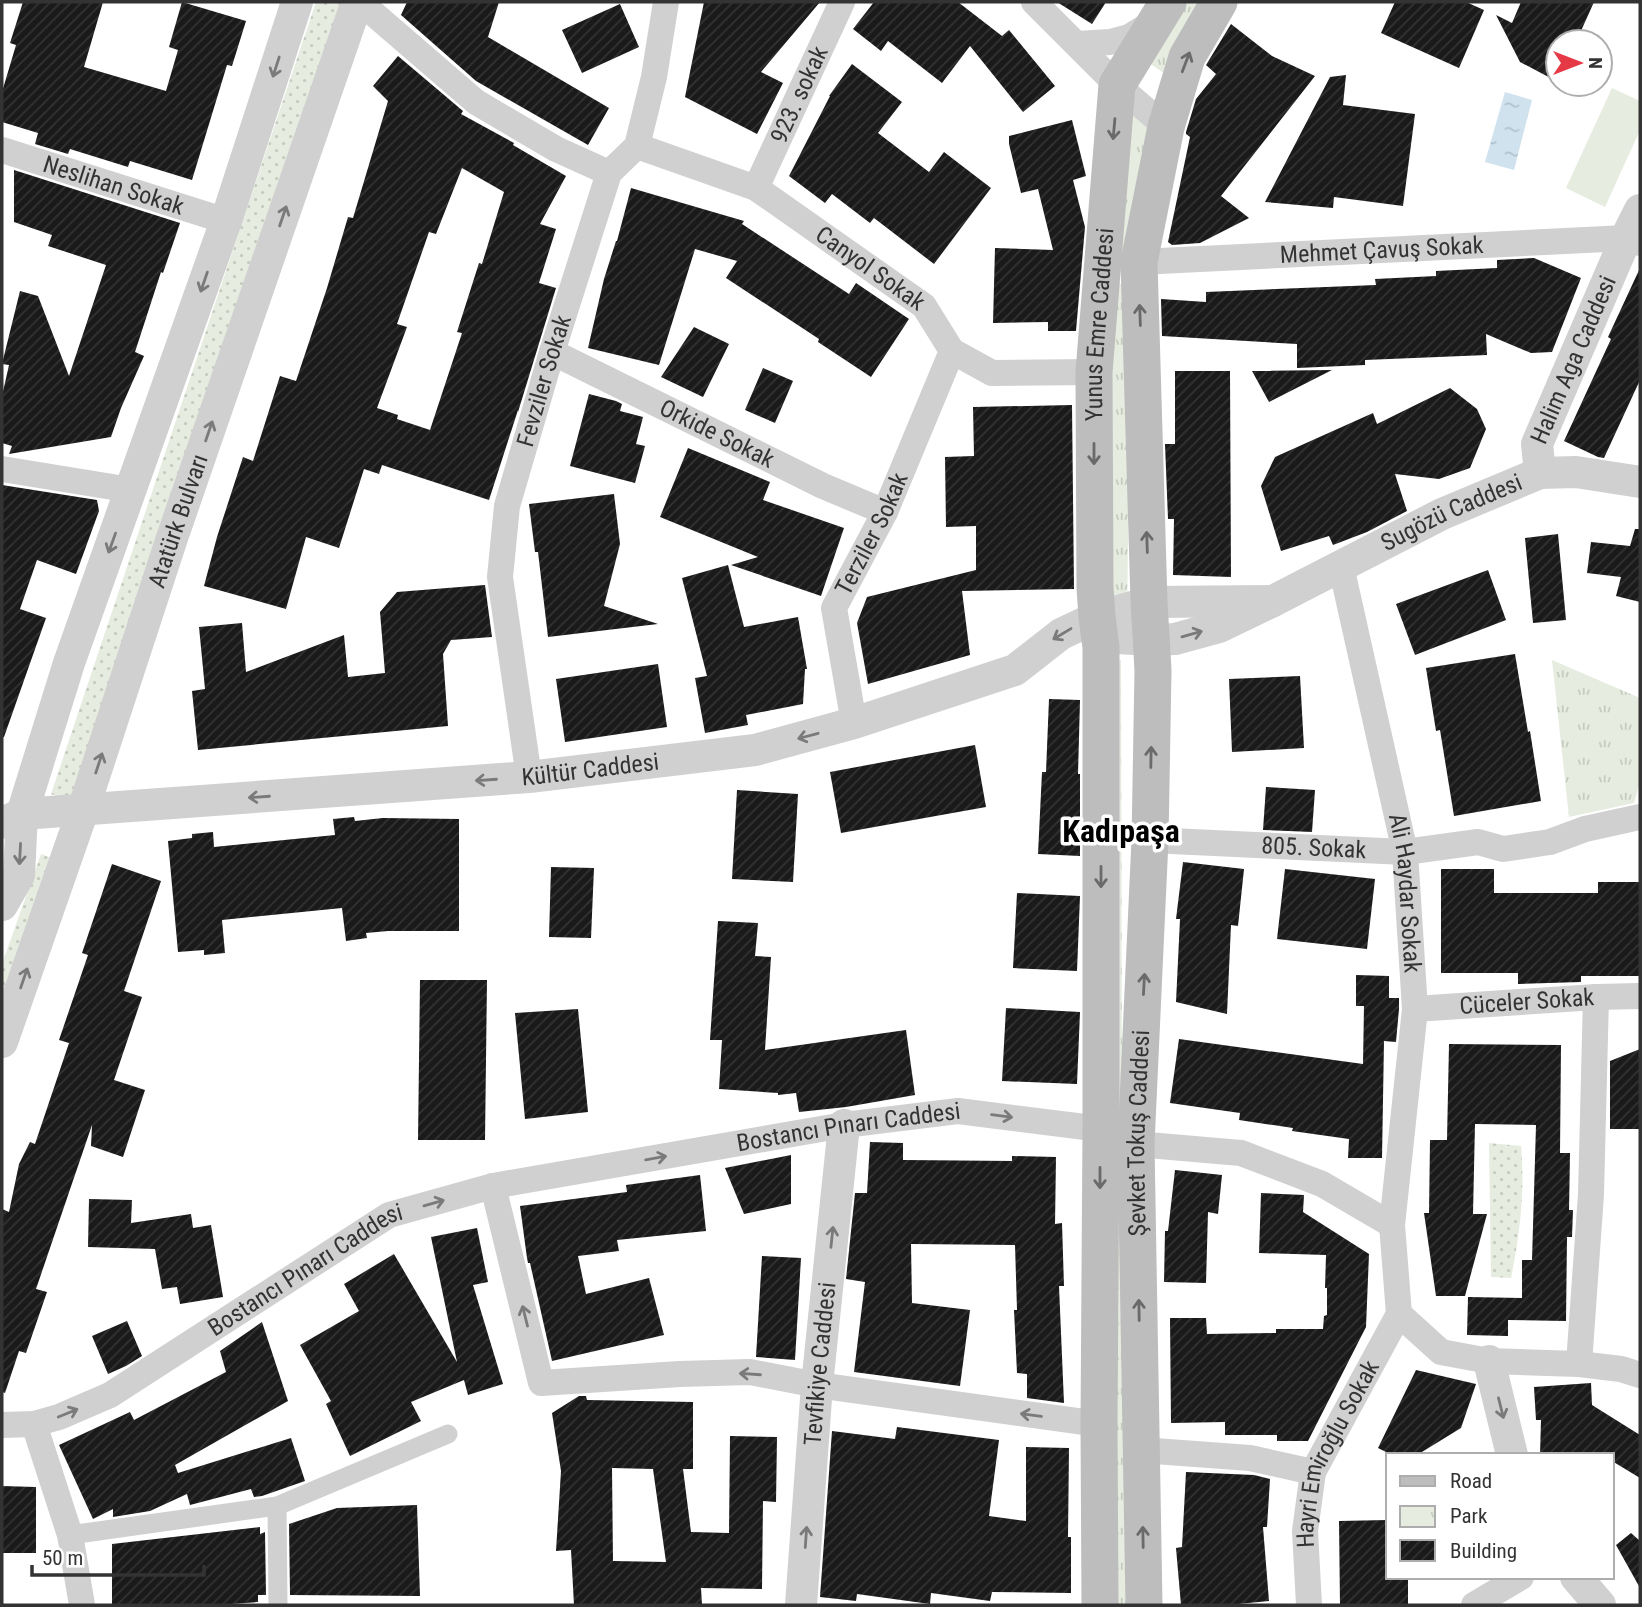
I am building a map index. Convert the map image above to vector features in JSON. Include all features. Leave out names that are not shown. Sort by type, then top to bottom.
[{"type":"main road","name":"Yunus Emre Caddesi","points":[[1152,650],[1139,262],[1166,127],[1187,57],[1219,2]]},
{"type":"main road","name":"Yunus Emre Caddesi","points":[[1099,639],[1094,372],[1117,85],[1162,11]]},
{"type":"main road","name":"Şevket Tokuş Caddesi","points":[[1099,639],[1100,1605]]},
{"type":"main road","name":"Şevket Tokuş Caddesi","points":[[1144,1605],[1136,1144],[1150,840],[1152,650]]},
{"type":"street","points":[[2,905],[19,875],[12,819],[226,220],[298,2]]},
{"type":"street","points":[[359,2],[476,102],[555,149],[610,173]]},
{"type":"street","name":"Atatürk Bulvarı","points":[[2,1042],[83,810],[172,538],[359,2]]},
{"type":"street","points":[[637,146],[654,77],[666,2]]},
{"type":"street","name":"923. sokak","points":[[756,188],[842,2]]},
{"type":"street","points":[[1034,2],[1117,85],[1166,127]]},
{"type":"street","points":[[1077,44],[1110,42],[1129,37],[1162,11]]},
{"type":"street","name":"Fevziler Sokak","points":[[528,777],[500,577],[507,506],[552,352],[610,173],[637,146]]},
{"type":"street","name":"Canyol Sokak","points":[[637,146],[756,188],[923,306],[952,351],[992,373],[1094,372]]},
{"type":"street","name":"Neslihan Sokak","points":[[2,150],[226,220]]},
{"type":"street","name":"Mehmet Çavuş Sokak","points":[[1139,262],[1636,230]]},
{"type":"street","name":"Halim Aga Caddesi","points":[[1540,473],[1537,444],[1636,230]]},
{"type":"street","name":"Terziler Sokak","points":[[854,723],[834,608],[885,512],[952,351]]},
{"type":"street","name":"Orkide Sokak","points":[[552,352],[823,486],[885,512]]},
{"type":"street","points":[[2,469],[131,490]]},
{"type":"street","name":"Sugözü Caddesi","points":[[1099,639],[1152,650],[1175,639],[1219,626],[1442,514],[1540,473],[1576,472],[1640,482]]},
{"type":"street","name":"Ali Haydar Sokak","points":[[1341,566],[1405,852],[1415,1009],[1392,1225]]},
{"type":"street","name":"Kültür Caddesi","points":[[12,819],[83,810],[528,777],[755,750],[854,723],[1015,670],[1061,634],[1099,639],[1149,602],[1273,601]]},
{"type":"street","name":"805. Sokak","points":[[1150,840],[1405,852],[1478,842],[1503,849],[1550,842],[1585,829],[1640,817]]},
{"type":"street","name":"Cüceler Sokak","points":[[1415,1009],[1640,996]]},
{"type":"street","points":[[1579,1364],[1591,1194],[1596,997]]},
{"type":"street","name":"Bostancı Pınarı Caddesi","points":[[2,1425],[34,1423],[59,1417],[110,1395],[389,1216],[493,1186],[844,1125],[958,1111],[1101,1129],[1136,1144],[1241,1153],[1322,1184],[1392,1225]]},
{"type":"street","name":"Tevfikiye Caddesi","points":[[801,1605],[817,1385],[844,1125]]},
{"type":"street","points":[[493,1186],[541,1383],[750,1372],[817,1385],[1099,1424]]},
{"type":"street","points":[[1392,1225],[1399,1314],[1441,1352],[1489,1361],[1579,1364],[1621,1369],[1640,1375]]},
{"type":"street","name":"Hayri Emiroğlu Sokak","points":[[1309,1605],[1305,1531],[1313,1472],[1399,1314]]},
{"type":"street","points":[[1489,1361],[1512,1453]]},
{"type":"street","points":[[34,1423],[70,1535],[82,1605]]},
{"type":"street","points":[[70,1535],[277,1506],[448,1434]]},
{"type":"street","points":[[1141,1450],[1250,1458],[1313,1472]]},
{"type":"street","points":[[277,1506],[278,1605]]},
{"type":"street","points":[[1474,1605],[1518,1579]]},
{"type":"street","points":[[1578,1579],[1600,1605]]},
{"type":"green space","points":[[316,2],[350,2],[76,802],[51,794]]},
{"type":"green space","points":[[1182,2],[1208,2],[1168,76],[1145,60]]},
{"type":"green space","points":[[1614,89],[1640,101],[1640,130],[1605,207],[1566,188],[1607,98],[1614,98]]},
{"type":"green space","points":[[1123,100],[1158,130],[1131,274],[1109,272]]},
{"type":"green space","points":[[1109,284],[1131,284],[1127,625],[1105,625]]},
{"type":"green space","points":[[1121,660],[1122,1110],[1109,1110],[1109,661]]},
{"type":"green space","points":[[1552,660],[1640,698],[1640,783],[1634,803],[1569,817]]},
{"type":"green space","points":[[41,854],[55,859],[2,1010],[2,964]]},
{"type":"green space","points":[[1489,1143],[1521,1146],[1521,1212],[1511,1278],[1491,1277]]},
{"type":"green space","points":[[1111,1146],[1123,1148],[1130,1605],[1118,1605]]},
{"type":"water","points":[[1505,92],[1532,100],[1514,170],[1485,162]]},
{"type":"building","points":[[23,2],[103,2],[84,67],[166,91],[178,50],[169,47],[182,2],[246,21],[232,66],[227,65],[192,180],[130,161],[128,167],[70,149],[68,154],[35,144],[38,133],[2,122],[2,92],[16,45],[10,43]]},
{"type":"building","points":[[407,2],[499,2],[488,37],[609,108],[588,145],[476,81],[401,15]]},
{"type":"building","points":[[704,2],[820,2],[761,72],[783,83],[757,134],[685,97]]},
{"type":"building","points":[[874,2],[958,2],[1002,36],[1009,30],[1055,86],[1023,112],[970,46],[942,83],[888,41],[881,51],[853,29]]},
{"type":"building","points":[[1057,2],[1106,2],[1092,24]]},
{"type":"building","points":[[1395,2],[1466,2],[1484,10],[1459,68],[1381,33]]},
{"type":"building","points":[[1521,2],[1594,2],[1582,28],[1544,28],[1544,75],[1520,62],[1496,15],[1512,23]]},
{"type":"building","points":[[620,4],[639,47],[582,73],[562,30]]},
{"type":"building","points":[[1231,24],[1272,56],[1315,76],[1221,196],[1249,218],[1200,243],[1172,245],[1168,242],[1190,137],[1186,132],[1196,99],[1216,74],[1206,65]]},
{"type":"building","points":[[398,56],[463,111],[461,114],[566,176],[540,224],[556,229],[539,283],[556,288],[489,500],[382,465],[379,474],[364,469],[339,548],[306,537],[286,609],[204,586],[243,457],[253,461],[280,376],[296,381],[348,217],[353,218],[388,101],[373,86]],"holes":[[[462,168],[504,192],[457,332],[462,333],[430,430],[397,419],[398,415],[377,408],[407,327],[397,324],[429,232],[436,234]]]},
{"type":"building","points":[[852,64],[902,102],[878,133],[929,172],[944,152],[991,188],[934,264],[874,218],[870,223],[832,194],[825,203],[789,176],[829,96]]},
{"type":"building","points":[[1346,75],[1343,105],[1415,114],[1403,206],[1334,197],[1333,208],[1265,202],[1330,77]]},
{"type":"building","points":[[1072,120],[1086,176],[1073,180],[1085,227],[1076,331],[1048,331],[1048,322],[993,323],[995,248],[1053,250],[1038,189],[1021,193],[1009,136]]},
{"type":"building","points":[[14,170],[180,223],[135,352],[144,356],[111,437],[9,454],[12,446],[2,443],[2,396],[9,365],[2,364],[20,291],[38,296],[69,376],[106,265],[48,246],[52,235],[14,222]]},
{"type":"building","points":[[631,188],[744,221],[742,224],[849,294],[856,283],[909,319],[871,377],[726,278],[737,261],[695,249],[659,365],[588,348],[604,279]]},
{"type":"building","points":[[1534,258],[1581,278],[1552,352],[1531,353],[1486,334],[1487,355],[1365,360],[1365,365],[1297,368],[1297,344],[1162,336],[1161,299],[1206,302],[1206,292],[1376,285],[1375,279],[1436,276],[1436,271],[1497,268],[1497,260]]},
{"type":"building","points":[[1640,268],[1640,380],[1604,458],[1598,457],[1564,441]]},
{"type":"building","points":[[694,327],[729,344],[703,397],[661,377]]},
{"type":"building","points":[[763,368],[793,381],[775,423],[745,410]]},
{"type":"building","points":[[1332,370],[1269,402],[1252,371]]},
{"type":"building","points":[[1175,371],[1230,371],[1231,577],[1173,575],[1174,519],[1168,519],[1165,444],[1175,444]]},
{"type":"building","points":[[1450,388],[1477,409],[1486,429],[1470,468],[1439,479],[1395,474],[1407,511],[1367,532],[1333,545],[1329,536],[1281,551],[1261,486],[1275,457],[1373,413],[1377,424]]},
{"type":"building","points":[[589,394],[616,401],[622,404],[620,411],[643,417],[636,444],[645,446],[635,483],[570,466]]},
{"type":"building","points":[[1072,405],[1074,589],[962,591],[970,655],[868,684],[857,623],[867,597],[976,570],[976,526],[946,527],[945,457],[974,456],[973,407]]},
{"type":"building","points":[[688,448],[770,482],[763,500],[844,528],[821,596],[731,565],[758,557],[660,517]]},
{"type":"building","points":[[2,485],[97,500],[99,511],[76,574],[37,560],[20,609],[46,618],[4,737],[2,737]]},
{"type":"building","points":[[614,494],[620,544],[604,606],[658,624],[548,637],[538,552],[535,552],[529,504]]},
{"type":"building","points":[[1635,529],[1640,529],[1640,602],[1616,596],[1621,577],[1587,573],[1591,542],[1630,546]]},
{"type":"building","points":[[1558,534],[1566,620],[1533,623],[1525,538]]},
{"type":"building","points":[[728,565],[744,627],[798,617],[807,669],[803,704],[746,715],[748,725],[705,733],[695,678],[707,676],[682,578]]},
{"type":"building","points":[[1488,570],[1506,620],[1415,655],[1396,604]]},
{"type":"building","points":[[485,585],[492,637],[451,640],[443,654],[448,726],[198,750],[192,691],[205,689],[199,627],[242,623],[246,672],[344,635],[348,677],[385,673],[380,612],[397,592]]},
{"type":"building","points":[[1515,654],[1541,801],[1454,816],[1440,730],[1436,731],[1426,668]]},
{"type":"building","points":[[658,664],[667,727],[565,742],[556,679]]},
{"type":"building","points":[[1300,676],[1304,748],[1232,752],[1229,679]]},
{"type":"building","points":[[1049,699],[1080,700],[1080,856],[1038,854],[1042,772],[1046,772]]},
{"type":"building","points":[[975,745],[986,807],[841,833],[830,772]]},
{"type":"building","points":[[1266,787],[1315,790],[1312,832],[1263,830]]},
{"type":"building","points":[[737,790],[798,794],[793,882],[732,879]]},
{"type":"building","points":[[354,817],[355,821],[383,818],[459,819],[459,931],[388,931],[366,933],[367,938],[346,941],[342,908],[222,920],[225,953],[204,955],[204,950],[178,952],[168,841],[192,838],[192,834],[213,832],[214,847],[335,835],[333,819]]},
{"type":"building","points":[[1183,862],[1244,869],[1238,926],[1231,925],[1227,1014],[1176,1002],[1180,919],[1176,919]]},
{"type":"building","points":[[112,864],[161,881],[124,991],[142,997],[114,1080],[145,1090],[123,1157],[91,1146],[92,1125],[36,1289],[47,1292],[26,1353],[19,1351],[5,1393],[2,1392],[2,1209],[9,1212],[19,1164],[30,1142],[35,1144],[69,1043],[59,1040],[88,955],[82,953]]},
{"type":"building","points":[[551,867],[594,868],[591,938],[549,937]]},
{"type":"building","points":[[1285,869],[1375,879],[1367,949],[1277,939]]},
{"type":"building","points":[[1441,869],[1494,869],[1494,893],[1598,893],[1598,882],[1640,882],[1640,976],[1581,976],[1581,982],[1518,984],[1518,973],[1441,973]]},
{"type":"building","points":[[1017,893],[1080,896],[1077,971],[1013,968]]},
{"type":"building","points":[[718,921],[758,923],[755,956],[771,957],[765,1050],[906,1030],[915,1095],[799,1112],[796,1093],[778,1095],[719,1089],[722,1040],[710,1040]]},
{"type":"building","points":[[1356,975],[1389,976],[1389,998],[1399,998],[1396,1042],[1384,1041],[1382,1158],[1348,1158],[1349,1139],[1239,1120],[1240,1113],[1170,1103],[1179,1039],[1363,1064],[1364,1006],[1356,1006]]},
{"type":"building","points":[[420,980],[487,980],[485,1140],[418,1140]]},
{"type":"building","points":[[1006,1008],[1080,1012],[1077,1084],[1002,1081]]},
{"type":"building","points":[[578,1009],[588,1112],[525,1119],[515,1013]]},
{"type":"building","points":[[1449,1044],[1561,1045],[1560,1153],[1570,1153],[1569,1210],[1573,1210],[1572,1237],[1567,1237],[1566,1321],[1508,1320],[1508,1336],[1467,1335],[1468,1297],[1522,1298],[1522,1260],[1532,1260],[1536,1125],[1475,1124],[1473,1214],[1487,1214],[1465,1296],[1436,1296],[1424,1213],[1429,1213],[1430,1140],[1447,1140]]},
{"type":"building","points":[[1640,1049],[1640,1129],[1610,1129],[1610,1061]]},
{"type":"building","points":[[870,1142],[903,1143],[903,1160],[1012,1161],[1012,1156],[1056,1157],[1055,1224],[1062,1223],[1064,1286],[1059,1286],[1064,1403],[1027,1398],[1027,1374],[1017,1373],[1015,1245],[911,1244],[912,1303],[970,1310],[960,1386],[854,1372],[865,1282],[846,1279],[855,1193],[867,1193]]},
{"type":"building","points":[[791,1155],[791,1204],[744,1214],[725,1168]]},
{"type":"building","points":[[1175,1170],[1222,1175],[1218,1214],[1208,1212],[1206,1283],[1164,1282],[1165,1231],[1168,1231]]},
{"type":"building","points":[[700,1175],[706,1231],[617,1240],[619,1251],[578,1256],[586,1294],[649,1278],[664,1335],[552,1361],[528,1263],[520,1206],[627,1192],[626,1185]]},
{"type":"building","points":[[1261,1193],[1304,1195],[1303,1212],[1369,1254],[1366,1327],[1308,1441],[1277,1441],[1277,1435],[1225,1435],[1225,1422],[1171,1423],[1170,1318],[1206,1318],[1207,1334],[1323,1329],[1324,1316],[1327,1315],[1326,1255],[1259,1253]]},
{"type":"building","points":[[89,1199],[132,1200],[131,1223],[191,1214],[193,1228],[211,1225],[223,1297],[180,1304],[177,1287],[162,1289],[155,1249],[88,1247]]},
{"type":"building","points":[[477,1228],[488,1282],[473,1285],[503,1384],[468,1395],[464,1380],[411,1402],[421,1421],[350,1456],[326,1404],[331,1401],[300,1345],[359,1311],[344,1284],[394,1254],[457,1362],[431,1237]]},
{"type":"building","points":[[762,1256],[801,1258],[795,1360],[756,1357]]},
{"type":"building","points":[[127,1321],[142,1356],[108,1374],[92,1336]]},
{"type":"building","points":[[262,1322],[288,1401],[175,1465],[178,1473],[291,1438],[305,1481],[262,1496],[254,1497],[251,1489],[190,1505],[187,1494],[150,1511],[113,1517],[113,1509],[93,1519],[59,1445],[130,1412],[134,1420],[226,1372],[220,1351]]},
{"type":"building","points":[[1416,1370],[1476,1384],[1461,1428],[1420,1453],[1388,1453],[1378,1448]]},
{"type":"building","points":[[1591,1383],[1592,1405],[1640,1435],[1640,1478],[1614,1462],[1614,1453],[1540,1453],[1541,1420],[1536,1420],[1534,1387]]},
{"type":"building","points":[[579,1396],[586,1396],[587,1400],[693,1402],[693,1469],[683,1469],[691,1532],[729,1533],[730,1436],[777,1437],[776,1502],[763,1501],[762,1589],[701,1588],[702,1605],[574,1605],[571,1550],[556,1551],[561,1471],[552,1413]],"holes":[[[612,1468],[653,1469],[666,1562],[613,1561]]]},
{"type":"building","points":[[897,1427],[999,1440],[989,1516],[1026,1521],[1026,1447],[1069,1448],[1068,1537],[1071,1537],[1071,1593],[992,1592],[990,1601],[931,1593],[930,1604],[857,1594],[856,1601],[820,1597],[832,1431],[895,1439]]},
{"type":"building","points":[[1186,1472],[1254,1475],[1270,1479],[1267,1527],[1263,1527],[1269,1601],[1228,1605],[1181,1605],[1176,1548],[1182,1547]]},
{"type":"building","points":[[2,1486],[36,1487],[36,1553],[2,1553]]},
{"type":"building","points":[[417,1505],[420,1596],[290,1595],[289,1524],[337,1508]]},
{"type":"building","points":[[1386,1520],[1386,1579],[1408,1579],[1408,1605],[1340,1605],[1339,1521]]},
{"type":"building","points":[[260,1527],[260,1534],[265,1532],[266,1595],[258,1595],[258,1602],[218,1605],[112,1605],[112,1544]]},
{"type":"building","points":[[1631,1533],[1640,1541],[1640,1588],[1616,1545]]},
{"type":"district","name":"Kadıpaşa","points":[[1121,831]]}]
